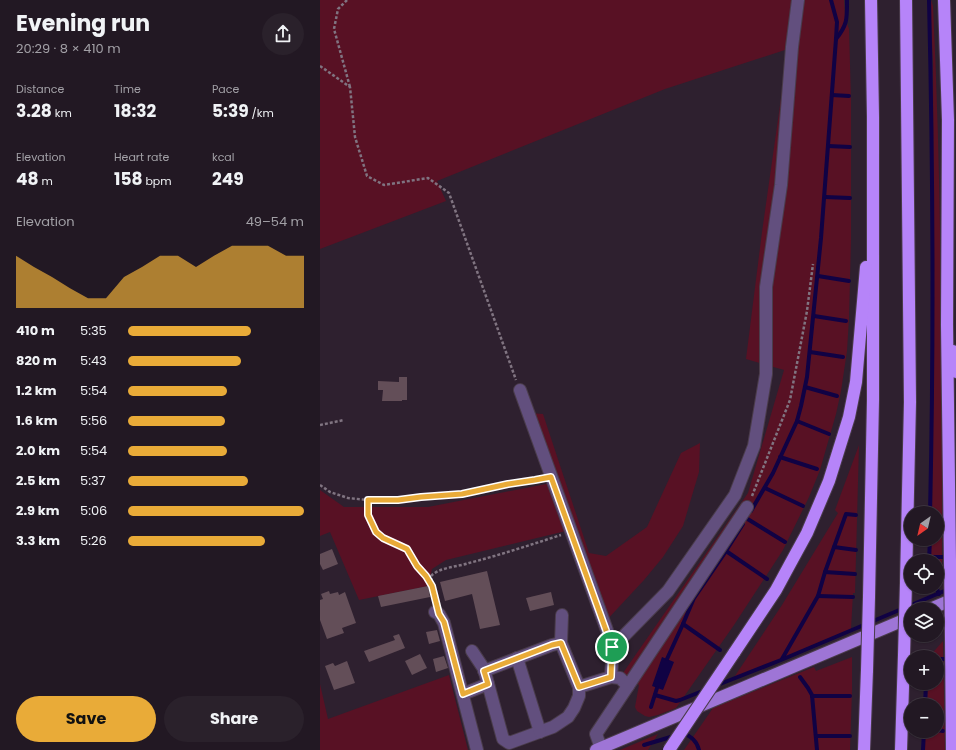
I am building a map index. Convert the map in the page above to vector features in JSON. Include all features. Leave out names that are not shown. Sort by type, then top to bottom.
[{"type":"highway","points":[[864,750],[873,400],[873,117],[871,0]]},
{"type":"highway","points":[[901,750],[910,402],[906,0]]},
{"type":"highway","points":[[944,0],[948,120],[947,325],[952,750]]},
{"type":"highway","points":[[669,750],[776,590],[807,533],[829,481],[840,449],[856,382],[873,188]]},
{"type":"highway","points":[[947,325],[955,357],[956,372]]},
{"type":"main road","points":[[944,603],[956,598]]},
{"type":"main road","points":[[599,749],[904,620]]},
{"type":"street","points":[[612,647],[668,591],[686,566],[735,495],[754,446],[766,374],[766,287],[781,185],[792,47],[798,0]]},
{"type":"street","points":[[520,390],[612,647],[611,677]]},
{"type":"street","points":[[599,749],[596,734],[747,507]]},
{"type":"street","points":[[437,613],[444,622],[478,750]]},
{"type":"street","points":[[472,651],[484,671],[503,739],[509,743],[553,727],[568,717],[579,696],[579,687],[561,643],[562,615]]},
{"type":"street","points":[[484,671],[561,643]]},
{"type":"street","points":[[518,658],[540,732]]},
{"type":"street","points":[[579,687],[611,677],[620,678],[628,686]]},
{"type":"street","points":[[463,694],[488,684]]},
{"type":"path","points":[[347,0],[338,9],[334,28],[350,87],[355,136],[367,176],[384,185],[428,178],[449,193],[520,390]]},
{"type":"path","points":[[320,66],[350,87]]},
{"type":"path","points":[[747,507],[790,400],[807,311],[813,264]]},
{"type":"path","points":[[320,425],[344,420]]},
{"type":"path","points":[[320,485],[330,492],[348,498],[398,500],[462,494],[551,477]]},
{"type":"path","points":[[368,500],[368,515],[376,532],[383,538],[407,549],[417,566],[432,586]]},
{"type":"path","points":[[437,613],[431,576],[435,573],[571,532]]},
{"type":"shaded area","points":[[320,0],[844,0],[845,18],[849,29],[851,100],[851,240],[847,351],[836,414],[820,470],[809,497],[783,550],[734,625],[676,708],[649,717],[637,711],[635,707],[639,685],[623,673],[748,493],[784,370],[746,359],[788,49],[665,89],[437,181],[446,201],[320,249]]},
{"type":"shaded area","points":[[930,0],[933,6],[940,216],[942,506],[932,506],[934,332],[933,62]]},
{"type":"shaded area","points":[[529,413],[543,414],[589,553],[606,556],[647,527],[681,453],[700,443],[699,472],[683,526],[663,557],[644,580],[604,623],[570,530],[446,560],[432,569],[428,586],[359,600],[330,532],[320,536],[320,490],[344,507],[428,507],[551,483]]},
{"type":"shaded area","points":[[859,445],[855,593],[853,593],[851,629],[733,679],[782,605],[838,513],[835,510]]},
{"type":"shaded area","points":[[931,546],[942,546],[942,554],[931,554]]},
{"type":"shaded area","points":[[942,642],[943,642],[943,650],[935,650]]},
{"type":"shaded area","points":[[662,657],[674,662],[663,690],[652,686]]},
{"type":"shaded area","points":[[852,657],[850,750],[684,750],[713,708],[814,667],[816,671]]},
{"type":"shaded area","points":[[449,675],[468,750],[320,750],[320,684],[328,719]]},
{"type":"shaded area","points":[[928,690],[944,690],[945,750],[925,750],[925,738],[944,738],[944,698],[927,698]]},
{"type":"shaded area","points":[[658,734],[648,750],[620,750]]},
{"type":"building","points":[[399,377],[407,377],[407,400],[382,401],[383,390],[378,390],[378,381],[399,382]]},
{"type":"building","points":[[332,549],[338,564],[323,570],[320,564],[320,554]]},
{"type":"building","points":[[487,571],[500,625],[480,629],[472,594],[445,601],[440,582]]},
{"type":"building","points":[[428,586],[430,597],[381,607],[378,596]]},
{"type":"building","points":[[329,591],[330,594],[338,592],[339,595],[345,592],[356,623],[342,628],[344,633],[327,639],[320,620],[320,600],[323,599],[321,594]]},
{"type":"building","points":[[551,592],[554,605],[530,611],[526,598]]},
{"type":"building","points":[[437,630],[440,641],[429,644],[426,632]]},
{"type":"building","points":[[399,634],[405,648],[369,662],[364,651],[395,640],[393,636]]},
{"type":"building","points":[[420,654],[427,668],[412,675],[405,661]]},
{"type":"building","points":[[444,656],[448,668],[436,672],[433,659]]},
{"type":"building","points":[[347,661],[355,683],[334,690],[325,666],[333,663],[335,666]]},
{"type":"waterway","points":[[751,511],[773,473],[797,421],[807,377],[821,238],[836,39],[837,22],[831,0]]},
{"type":"waterway","points":[[836,39],[845,25],[847,0]]},
{"type":"waterway","points":[[929,0],[932,256],[930,506]]},
{"type":"waterway","points":[[832,95],[849,96]]},
{"type":"waterway","points":[[828,146],[850,147]]},
{"type":"waterway","points":[[825,197],[850,198]]},
{"type":"waterway","points":[[818,276],[849,281]]},
{"type":"waterway","points":[[814,316],[846,321]]},
{"type":"waterway","points":[[810,352],[843,357]]},
{"type":"waterway","points":[[805,387],[837,396]]},
{"type":"waterway","points":[[797,421],[829,434]]},
{"type":"waterway","points":[[780,457],[817,469]]},
{"type":"waterway","points":[[765,488],[803,506]]},
{"type":"waterway","points":[[782,659],[818,596],[846,514],[856,515]]},
{"type":"waterway","points":[[746,518],[785,542]]},
{"type":"waterway","points":[[667,659],[694,598],[743,524]]},
{"type":"waterway","points":[[929,554],[930,546]]},
{"type":"waterway","points":[[834,547],[856,550]]},
{"type":"waterway","points":[[726,551],[767,579]]},
{"type":"waterway","points":[[825,572],[855,574]]},
{"type":"waterway","points":[[715,686],[781,660],[949,589]]},
{"type":"waterway","points":[[818,596],[853,597]]},
{"type":"waterway","points":[[683,624],[720,650]]},
{"type":"waterway","points":[[800,677],[812,695],[817,750]]},
{"type":"waterway","points":[[651,707],[657,688]]},
{"type":"waterway","points":[[655,695],[676,701],[705,690]]},
{"type":"waterway","points":[[925,698],[926,690]]},
{"type":"waterway","points":[[812,696],[850,696]]},
{"type":"waterway","points":[[683,733],[697,744],[699,750]]},
{"type":"waterway","points":[[644,745],[674,736]]},
{"type":"waterway","points":[[816,736],[850,736]]},
{"type":"waterway","points":[[923,750],[924,738]]},
{"type":"route","points":[[551,477],[612,647],[611,677],[579,687],[561,643],[484,671],[488,684],[463,694],[444,622],[439,614],[434,599],[432,586],[417,566],[407,549],[383,538],[376,532],[368,515],[368,500],[398,500],[462,494],[551,477]]}]
